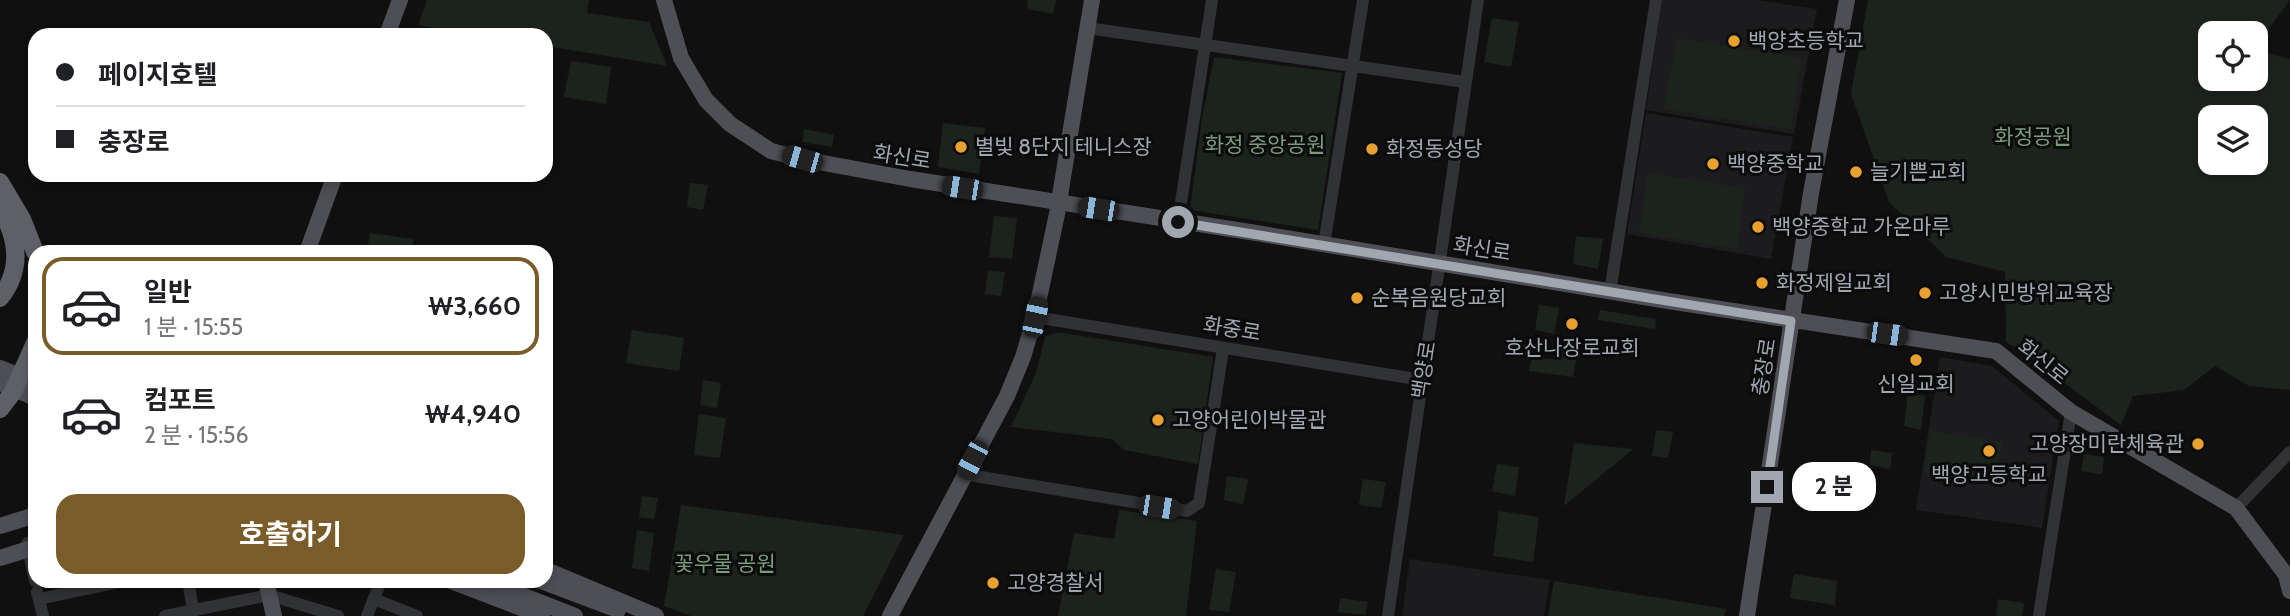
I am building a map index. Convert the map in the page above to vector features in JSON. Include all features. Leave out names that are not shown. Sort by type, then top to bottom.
[{"type":"highway","points":[[0,182],[22,219],[32,245]]},
{"type":"highway","points":[[0,208],[13,231],[17,258],[11,279],[0,299]]},
{"type":"highway","points":[[0,409],[13,392],[28,359]]},
{"type":"main road","points":[[390,28],[400,0]]},
{"type":"main road","points":[[399,28],[409,0]]},
{"type":"main road","name":"화신로","points":[[664,0],[674,42],[706,100],[730,124],[771,151],[839,168],[1791,321],[1996,351],[2071,412],[2236,508],[2286,575],[2290,591]]},
{"type":"main road","points":[[890,616],[1007,396],[1023,356],[1035,317],[1059,203],[1092,0]]},
{"type":"main road","name":"충장로","points":[[1747,616],[1811,193],[1847,0]]},
{"type":"main road","points":[[311,245],[333,182]]},
{"type":"main road","points":[[312,245],[343,182]]},
{"type":"main road","points":[[0,359],[28,370]]},
{"type":"main road","points":[[0,368],[28,379]]},
{"type":"main road","points":[[0,383],[28,395]]},
{"type":"main road","points":[[0,519],[28,510]]},
{"type":"main road","points":[[0,526],[28,517]]},
{"type":"main road","points":[[0,552],[28,546]]},
{"type":"main road","points":[[0,558],[28,546]]},
{"type":"main road","points":[[553,572],[656,616]]},
{"type":"main road","points":[[553,586],[633,616]]},
{"type":"main road","points":[[267,588],[274,616]]},
{"type":"main road","points":[[466,588],[517,612],[542,616]]},
{"type":"main road","points":[[504,588],[575,616]]},
{"type":"street","points":[[1178,222],[1212,0]]},
{"type":"street","points":[[1324,245],[1363,0]]},
{"type":"street","name":"백양로","points":[[1388,616],[1478,0]]},
{"type":"street","points":[[1610,292],[1656,0]]},
{"type":"street","points":[[1087,28],[1465,82]]},
{"type":"street","name":"화중로","points":[[1035,317],[1422,380]]},
{"type":"street","points":[[964,474],[1186,511],[1199,503],[1223,349]]},
{"type":"street","points":[[2039,616],[2071,412]]},
{"type":"street","points":[[2236,508],[2290,452]]},
{"type":"street","points":[[37,588],[43,616]]},
{"type":"street","points":[[39,599],[91,588]]},
{"type":"street","points":[[189,588],[193,613]]},
{"type":"street","points":[[165,616],[193,613],[267,588],[331,615]]},
{"type":"street","points":[[367,616],[378,588]]},
{"type":"street","points":[[374,599],[417,616]]},
{"type":"shaded area","name":"백양초등학교","points":[[1662,0],[1757,0],[1817,9],[1794,134],[1646,110]]},
{"type":"shaded area","name":"백양중학교","points":[[1646,113],[1793,137],[1771,259],[1627,234]]},
{"type":"shaded area","name":"백양고등학교","points":[[1940,357],[1992,366],[2059,421],[2042,528],[1916,510]]},
{"type":"shaded area","points":[[1410,559],[1550,580],[1544,616],[1402,616]]},
{"type":"green space","points":[[427,0],[589,0],[587,13],[649,22],[667,66],[553,47],[553,28],[436,28],[418,25]]},
{"type":"green space","points":[[1028,0],[1056,0],[1053,14],[1027,9]]},
{"type":"green space","name":"화정공원","points":[[1868,0],[2290,0],[2268,30],[2268,21],[2198,21],[2198,91],[2268,91],[2268,53],[2290,59],[2290,390],[2249,386],[2215,366],[2184,390],[2133,396],[2121,425],[2006,342],[2005,272],[1946,257],[1889,202],[1851,94]]},
{"type":"green space","points":[[1492,18],[1519,22],[1511,67],[1484,62]]},
{"type":"green space","points":[[1677,38],[1801,58],[1791,129],[1663,109]]},
{"type":"green space","name":"화정 중앙공원","points":[[1214,57],[1342,73],[1318,230],[1190,210],[1202,118]]},
{"type":"green space","points":[[571,61],[611,67],[606,104],[564,97]]},
{"type":"green space","name":"별빛 8단지 테니스장","points":[[943,123],[985,128],[979,174],[938,167]]},
{"type":"green space","points":[[804,129],[834,135],[832,147],[802,142]]},
{"type":"green space","points":[[1648,173],[1745,188],[1737,249],[1639,233]]},
{"type":"green space","points":[[690,183],[708,185],[703,210],[687,207]]},
{"type":"green space","points":[[994,216],[1017,218],[1012,259],[989,257]]},
{"type":"green space","points":[[370,233],[414,239],[413,245],[368,245]]},
{"type":"green space","points":[[1576,236],[1603,239],[1598,269],[1573,264]]},
{"type":"green space","points":[[988,271],[1005,272],[1001,296],[985,294]]},
{"type":"green space","points":[[1539,305],[1559,308],[1554,334],[1535,330]]},
{"type":"green space","points":[[1600,310],[1656,319],[1655,329],[1598,320]]},
{"type":"green space","points":[[632,330],[684,338],[679,371],[626,363]]},
{"type":"green space","points":[[1058,332],[1213,357],[1198,464],[1124,450],[1112,439],[1011,427],[1036,373],[1045,337]]},
{"type":"green space","points":[[1560,352],[1577,354],[1573,377],[1529,371],[1532,357],[1558,360]]},
{"type":"green space","points":[[703,380],[721,383],[717,408],[700,405]]},
{"type":"green space","points":[[1908,393],[1925,396],[1921,430],[1904,426]]},
{"type":"green space","points":[[699,414],[726,418],[720,458],[694,455]]},
{"type":"green space","points":[[1656,430],[1673,432],[1668,458],[1652,456]]},
{"type":"green space","points":[[1930,431],[2002,442],[1994,484],[1924,473]]},
{"type":"green space","points":[[1574,443],[1633,449],[1564,506]]},
{"type":"green space","points":[[1871,450],[1892,453],[1890,469],[1870,465]]},
{"type":"green space","points":[[2084,454],[2104,457],[2102,474],[2081,471]]},
{"type":"green space","points":[[1497,464],[1519,467],[1515,496],[1492,491]]},
{"type":"green space","points":[[1227,476],[1248,479],[1243,504],[1224,500]]},
{"type":"green space","points":[[1363,479],[1386,482],[1381,508],[1359,505]]},
{"type":"green space","points":[[642,496],[658,498],[654,519],[639,517]]},
{"type":"green space","name":"꽃우물 공원","points":[[681,505],[904,535],[863,616],[691,616],[664,606]]},
{"type":"green space","points":[[1119,510],[1197,521],[1186,616],[1058,616],[1074,533],[1114,539]]},
{"type":"green space","points":[[1499,511],[1539,517],[1533,562],[1493,556]]},
{"type":"green space","points":[[637,530],[654,533],[649,571],[632,568]]},
{"type":"green space","points":[[1216,569],[1236,572],[1229,612],[1209,610]]},
{"type":"green space","points":[[1794,574],[1837,581],[1835,605],[1790,598]]},
{"type":"green space","points":[[1554,581],[1726,609],[1724,616],[1548,616]]},
{"type":"green space","points":[[1340,598],[1368,602],[1365,615],[1338,612]]},
{"type":"green space","points":[[1998,599],[2024,603],[2022,616],[1996,616]]},
{"type":"place","name":"백양초등학교","points":[[1734,41]]},
{"type":"place","name":"별빛 8단지 테니스장","points":[[961,147]]},
{"type":"place","name":"화정동성당","points":[[1372,149]]},
{"type":"place","name":"백양중학교","points":[[1713,164]]},
{"type":"place","name":"늘기쁜교회","points":[[1856,172]]},
{"type":"place","name":"백양중학교 가온마루","points":[[1758,227]]},
{"type":"place","name":"화정제일교회","points":[[1762,283]]},
{"type":"place","name":"고양시민방위교육장","points":[[1925,293]]},
{"type":"place","name":"순복음원당교회","points":[[1357,298]]},
{"type":"place","name":"호산나장로교회","points":[[1572,324]]},
{"type":"place","name":"신일교회","points":[[1916,360]]},
{"type":"place","name":"고양어린이박물관","points":[[1158,420]]},
{"type":"place","name":"고양장미란체육관","points":[[2198,444]]},
{"type":"place","name":"백양고등학교","points":[[1989,451]]},
{"type":"place","name":"고양경찰서","points":[[993,583]]},
{"type":"route","points":[[1178,222],[1791,321],[1767,487]]}]
